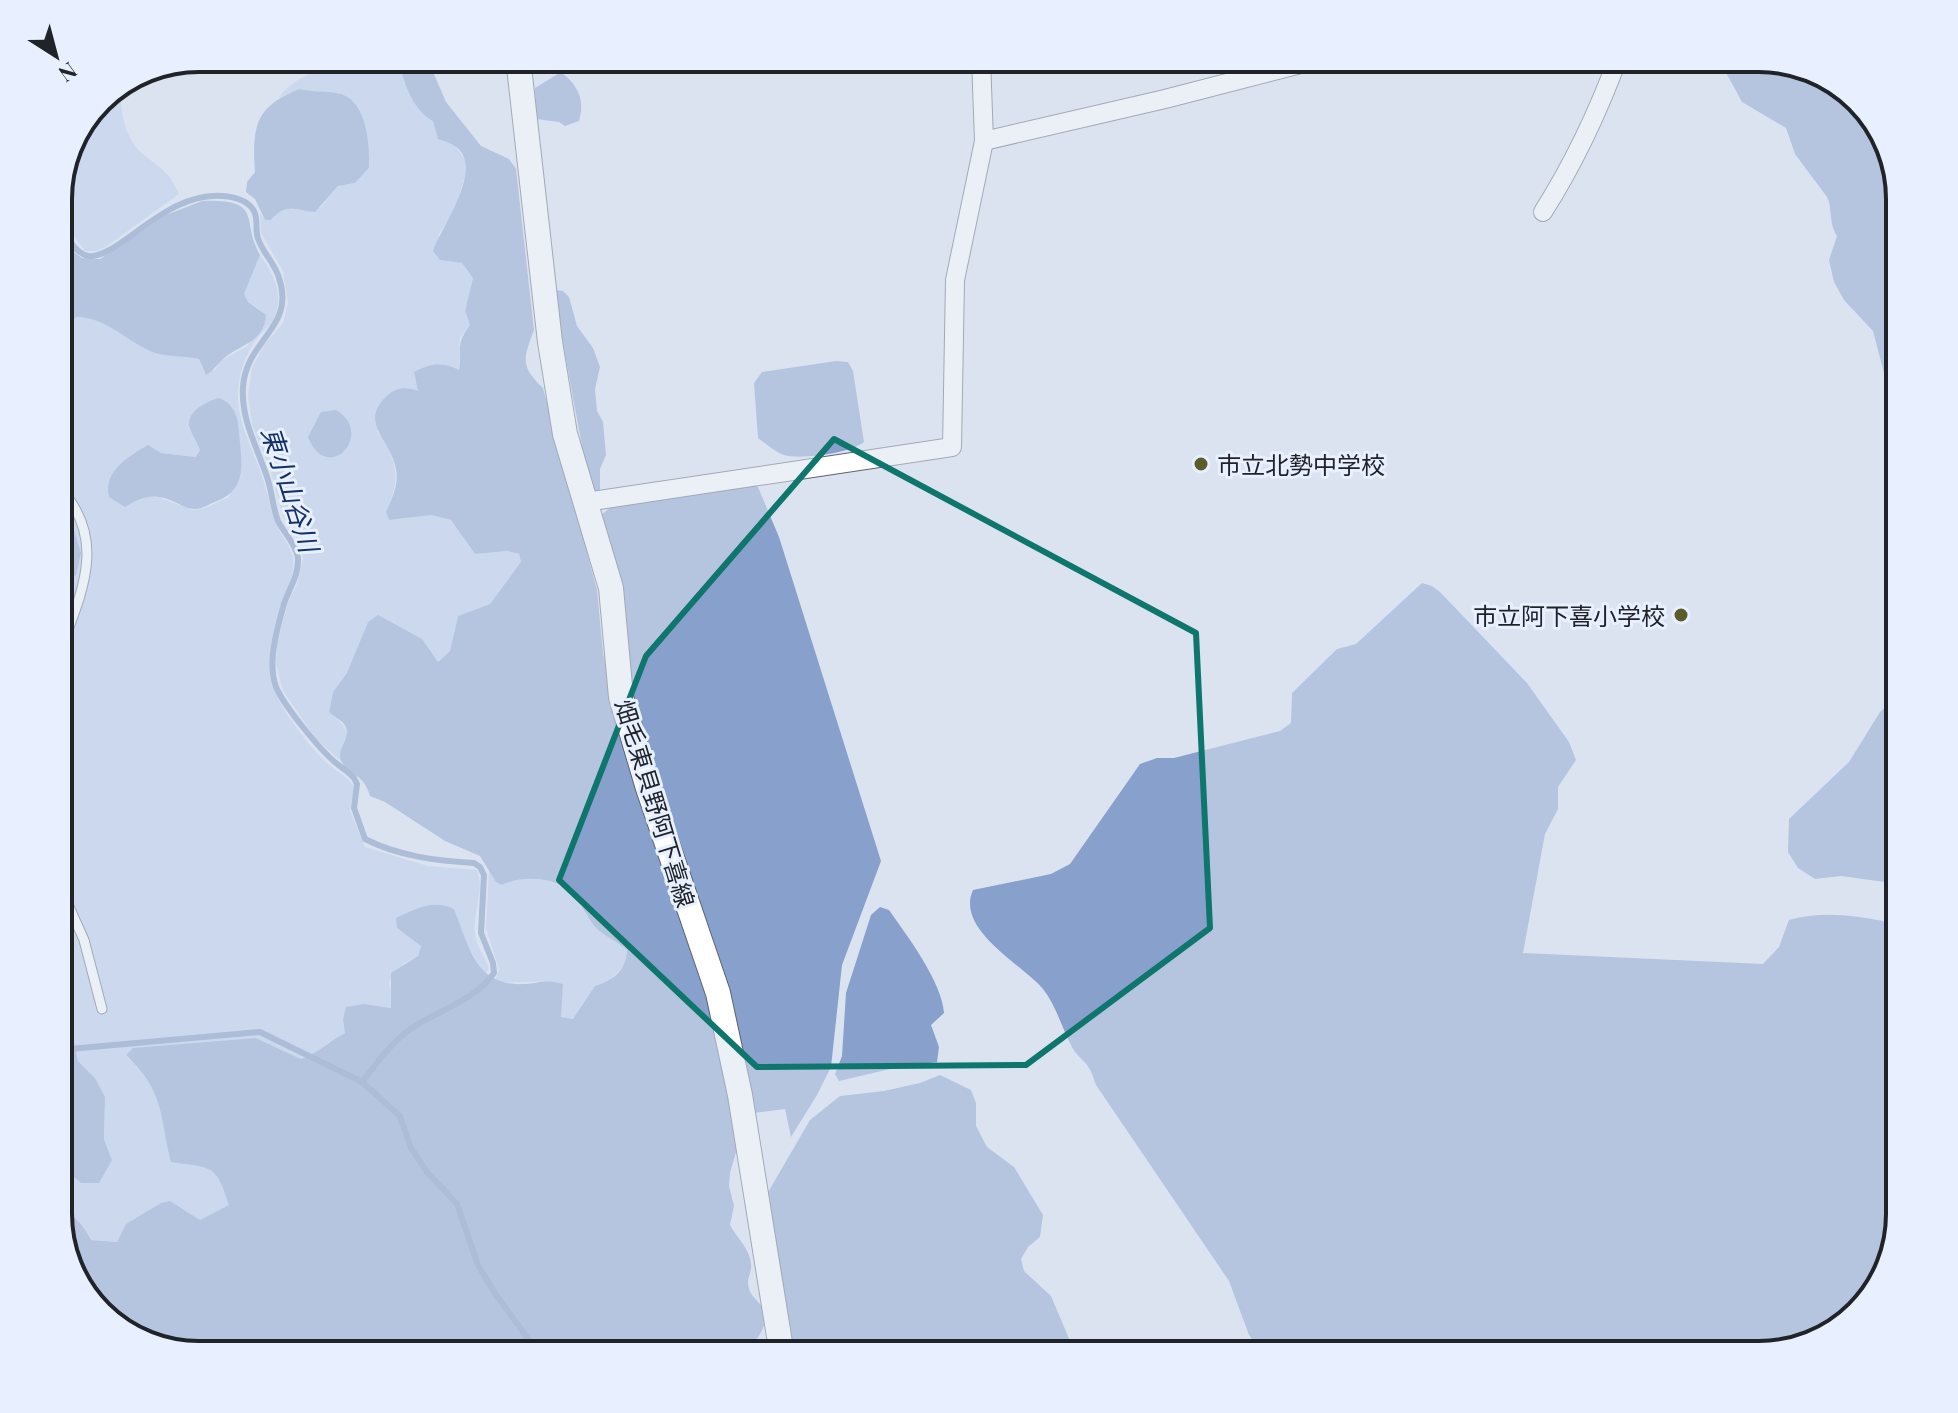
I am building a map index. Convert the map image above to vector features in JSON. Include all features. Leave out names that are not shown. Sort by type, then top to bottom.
[{"type":"main road","name":"畑毛東貝野阿下喜線","points":[[520,72],[550,342],[565,434],[611,588],[621,697],[648,788],[718,993],[740,1095],[780,1341]]},
{"type":"street","points":[[586,502],[952,447],[955,280],[984,141],[982,72]]},
{"type":"street","points":[[984,141],[1270,72]]},
{"type":"street","points":[[1543,212],[1571,167],[1601,105],[1613,72]]},
{"type":"lane","points":[[72,502],[84,526],[87,545],[83,596],[72,623]]},
{"type":"lane","points":[[72,913],[84,940],[102,1009]]},
{"type":"highlighted area","points":[[834,439],[1196,633],[1210,928],[1026,1065],[757,1067],[559,880],[646,656]]},
{"type":"shaded area","points":[[401,72],[405,84],[466,160],[457,205],[439,234],[440,260],[462,263],[473,278],[465,311],[470,325],[460,338],[459,370],[418,391],[377,431],[395,470],[394,489],[386,512],[389,520],[431,515],[451,520],[475,554],[507,551],[519,554],[521,562],[490,604],[458,616],[450,651],[438,662],[409,633],[368,622],[347,674],[333,692],[329,712],[345,727],[342,762],[316,739],[283,691],[276,664],[277,643],[303,558],[301,545],[283,517],[270,468],[252,425],[248,395],[252,368],[264,345],[283,323],[288,303],[283,271],[261,233],[260,213],[265,220],[271,220],[287,208],[305,211],[321,207],[338,186],[355,183],[369,168],[366,135],[339,93],[299,89],[278,98],[311,73]]},
{"type":"shaded area","points":[[401,72],[433,72],[446,102],[481,146],[509,159],[516,169],[534,330],[526,354],[527,367],[543,388],[597,590],[603,653],[615,714],[704,990],[721,1055],[738,1145],[730,1173],[729,1186],[734,1206],[730,1225],[748,1253],[751,1266],[749,1287],[765,1316],[754,1341],[174,1339],[135,1324],[109,1304],[85,1270],[76,1247],[72,1216],[91,1240],[117,1242],[126,1224],[161,1203],[170,1201],[200,1220],[229,1205],[220,1181],[210,1170],[171,1162],[159,1104],[148,1081],[126,1055],[133,1048],[256,1038],[301,1059],[345,1033],[343,1019],[346,1007],[364,1004],[391,1008],[391,973],[418,956],[421,946],[397,928],[396,918],[431,905],[454,909],[476,962],[495,979],[508,983],[563,984],[561,1017],[573,1019],[595,986],[608,981],[625,963],[627,950],[596,928],[570,891],[537,879],[502,885],[496,882],[480,856],[445,841],[385,802],[370,796],[364,783],[349,771],[340,757],[347,734],[343,722],[329,712],[333,692],[347,673],[368,622],[378,615],[422,639],[438,662],[450,651],[458,616],[490,604],[521,562],[519,554],[507,551],[475,554],[451,520],[431,515],[389,520],[386,512],[397,475],[393,459],[378,431],[375,414],[379,405],[395,390],[406,388],[418,391],[414,372],[436,365],[459,370],[461,342],[470,325],[465,311],[473,278],[462,263],[440,260],[433,251],[464,183],[464,157],[454,146],[438,139],[433,121],[421,112]]},
{"type":"shaded area","points":[[561,72],[576,88],[581,100],[579,121],[565,126],[559,122],[536,119],[535,88]]},
{"type":"shaded area","points":[[1726,72],[1784,74],[1800,79],[1815,85],[1849,109],[1873,143],[1884,174],[1886,199],[1886,378],[1873,331],[1844,300],[1834,282],[1829,260],[1837,236],[1827,197],[1795,154],[1786,128],[1742,102]]},
{"type":"shaded area","points":[[299,89],[337,93],[355,104],[365,124],[369,168],[355,183],[338,186],[315,212],[286,209],[271,220],[265,220],[255,199],[246,192],[247,182],[255,172],[256,130],[259,120],[273,103]]},
{"type":"shaded area","points":[[121,99],[126,129],[133,142],[173,181],[179,194],[107,246],[97,251],[85,251],[72,234],[72,191],[76,166],[98,122]]},
{"type":"shaded area","points":[[202,201],[235,204],[247,214],[260,255],[244,294],[248,302],[266,315],[261,332],[206,375],[199,359],[155,353],[98,321],[76,317],[72,323],[72,249],[82,258],[100,259],[166,215]]},
{"type":"shaded area","points":[[260,255],[276,284],[277,309],[272,321],[248,353],[241,372],[238,404],[275,521],[291,550],[294,565],[271,647],[270,668],[274,689],[305,739],[354,786],[350,811],[365,847],[428,866],[477,870],[480,887],[475,931],[477,944],[489,969],[485,974],[465,943],[462,929],[397,928],[421,945],[418,956],[403,964],[389,982],[393,1001],[391,1008],[364,1004],[343,1019],[346,1033],[301,1059],[256,1038],[126,1056],[144,1075],[155,1094],[166,1140],[219,1176],[230,1205],[200,1220],[170,1201],[126,1224],[118,1242],[91,1240],[72,1216],[72,1176],[81,1183],[112,1160],[104,1139],[105,1109],[95,1078],[78,1061],[72,1032],[72,323],[76,317],[98,321],[156,353],[199,359],[204,372],[215,370],[220,361],[248,346],[259,309],[248,302],[243,294]],"holes":[[[238,424],[241,462],[229,497],[205,508],[192,510],[155,496],[142,497],[153,448],[161,453],[196,457],[201,450],[188,427]]]},
{"type":"shaded area","points":[[556,290],[563,291],[569,297],[577,326],[593,348],[600,367],[595,389],[597,411],[603,422],[606,455],[600,469],[600,492],[589,484],[555,300]]},
{"type":"shaded area","points":[[848,362],[853,371],[864,442],[837,452],[792,456],[777,452],[758,438],[754,383],[762,372]]},
{"type":"shaded area","points":[[219,398],[232,407],[236,416],[241,453],[239,481],[227,496],[194,509],[156,497],[144,498],[125,507],[109,497],[108,488],[113,472],[148,445],[161,453],[196,457],[200,450],[189,428],[190,420],[200,407]]},
{"type":"shaded area","points":[[336,410],[347,420],[351,431],[350,442],[336,456],[326,457],[316,451],[308,437],[321,412]]},
{"type":"shaded area","points":[[748,483],[758,487],[779,537],[881,861],[842,965],[831,1067],[791,1137],[785,1109],[753,1113],[746,1062],[727,987],[662,801],[630,692],[600,516],[612,506]]},
{"type":"shaded area","points":[[72,525],[81,553],[76,575],[72,577]]},
{"type":"shaded area","points":[[1422,583],[1432,586],[1527,683],[1569,742],[1576,760],[1558,787],[1558,809],[1545,834],[1523,953],[1763,964],[1779,947],[1789,920],[1836,915],[1883,921],[1886,927],[1884,1239],[1869,1278],[1843,1310],[1830,1320],[1784,1339],[1759,1341],[1254,1341],[1249,1335],[1229,1281],[1096,1085],[1087,1065],[1073,1049],[1048,996],[1034,979],[982,933],[970,905],[973,890],[1051,874],[1070,864],[1140,764],[1280,731],[1291,723],[1292,693],[1337,649],[1356,644]]},
{"type":"shaded area","points":[[1886,707],[1886,882],[1841,876],[1815,879],[1798,868],[1788,852],[1789,819],[1849,762]]},
{"type":"shaded area","points":[[489,870],[496,882],[502,885],[520,879],[540,879],[559,885],[574,896],[596,928],[628,950],[627,962],[573,1019],[560,1017],[563,984],[495,981],[499,970],[486,928]]},
{"type":"shaded area","points":[[880,907],[889,910],[923,960],[942,1001],[944,1013],[931,1025],[939,1047],[937,1062],[903,1066],[839,1081],[835,1074],[842,1056],[846,993],[871,915]]},
{"type":"shaded area","points":[[72,1032],[78,1061],[95,1078],[105,1097],[104,1139],[112,1160],[99,1183],[81,1183],[72,1176]]},
{"type":"shaded area","points":[[940,1075],[971,1090],[976,1103],[976,1126],[987,1147],[1014,1167],[1043,1215],[1040,1237],[1028,1247],[1021,1259],[1024,1271],[1051,1296],[1070,1341],[793,1341],[767,1194],[810,1120],[840,1096],[920,1083]]},
{"type":"waterway","name":"東小山谷川","points":[[72,244],[88,256],[100,254],[163,213],[202,197],[236,198],[254,211],[258,237],[277,273],[282,295],[276,322],[246,371],[244,410],[268,480],[278,521],[298,558],[274,646],[272,667],[276,687],[312,738],[354,778],[357,784],[354,808],[365,839],[418,857],[474,863],[484,875],[481,933],[494,973],[466,998],[402,1035],[362,1082],[400,1116],[411,1148],[427,1172],[457,1204],[478,1265],[530,1341]]},
{"type":"waterway","points":[[72,1049],[260,1032],[362,1082]]},
{"type":"place","name":"市立北勢中学校","points":[[1201,464]]},
{"type":"place","name":"市立阿下喜小学校","points":[[1681,615]]}]
